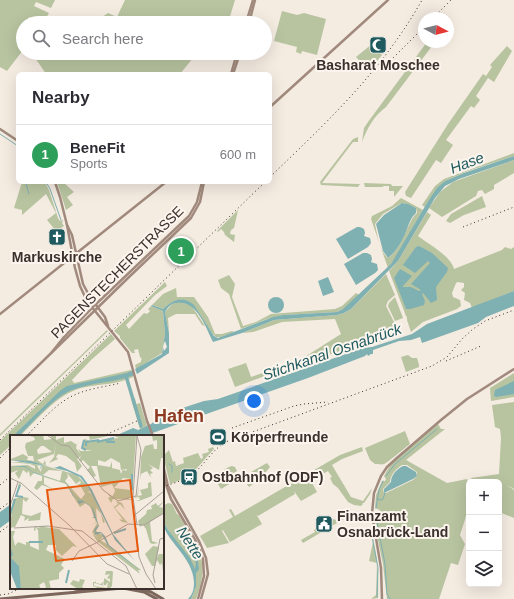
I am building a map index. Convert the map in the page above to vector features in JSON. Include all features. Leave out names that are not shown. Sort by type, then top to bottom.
[{"type":"main road","points":[[73,593],[80,590],[89,589]]},
{"type":"main road","points":[[0,599],[113,589]]},
{"type":"main road","points":[[128,589],[144,592],[157,599]]},
{"type":"main road","points":[[141,589],[151,592],[163,599]]},
{"type":"street","points":[[249,16],[254,0]]},
{"type":"street","points":[[272,105],[388,0]]},
{"type":"street","points":[[233,72],[237,60]]},
{"type":"street","points":[[0,129],[16,139]]},
{"type":"street","points":[[55,184],[67,224],[72,256],[80,286],[85,297],[105,317],[108,327],[128,352],[152,435]]},
{"type":"street","points":[[0,314],[163,184]]},
{"type":"street","name":"PAGENSTECHERSTRASSE","points":[[0,403],[192,213],[198,202],[202,184]]},
{"type":"street","points":[[67,224],[72,235],[83,284],[95,308]]},
{"type":"street","points":[[382,599],[381,568],[372,514],[374,494],[381,476],[387,467],[398,457],[467,399],[514,369]]},
{"type":"street","points":[[164,469],[168,486],[199,541],[206,558],[208,574],[201,599]]},
{"type":"street","points":[[164,479],[171,499],[197,543],[203,559],[204,576],[198,599]]},
{"type":"green space","points":[[0,0],[55,0],[51,8],[36,2],[34,6],[49,13],[47,16],[16,16],[16,59],[7,71],[0,67]]},
{"type":"green space","points":[[125,0],[235,0],[230,16],[117,16]]},
{"type":"green space","points":[[282,11],[297,15],[304,13],[326,19],[317,55],[302,51],[301,54],[296,52],[297,47],[274,41]]},
{"type":"green space","points":[[108,13],[115,16],[104,16]]},
{"type":"green space","points":[[372,44],[382,55],[369,71],[356,57]]},
{"type":"green space","points":[[507,46],[512,51],[494,82],[488,78],[476,96],[480,100],[474,108],[471,106],[446,140],[453,145],[441,163],[436,160],[411,198],[406,196],[405,192],[448,124],[483,74],[486,76],[492,67],[490,65]]},
{"type":"green space","points":[[423,48],[430,48],[386,107],[374,119],[362,142],[364,128]]},
{"type":"green space","points":[[36,60],[191,60],[182,72],[45,72]]},
{"type":"green space","points":[[358,137],[358,142],[353,142],[322,183],[360,184],[358,187],[321,185],[320,182],[353,139]]},
{"type":"green space","points":[[514,153],[514,156],[468,171],[445,181],[425,207],[422,205],[435,186],[444,179]]},
{"type":"green space","points":[[514,160],[514,173],[494,185],[494,189],[485,194],[482,190],[478,191],[476,196],[442,217],[429,208],[440,192],[453,182]]},
{"type":"green space","points":[[364,183],[403,186],[394,197],[394,191],[389,191],[389,186],[365,187]]},
{"type":"green space","points":[[21,184],[46,184],[58,218],[60,221],[63,220],[62,223],[64,226],[56,231],[47,220],[56,213],[46,194],[22,215],[22,210],[14,208]]},
{"type":"green space","points":[[58,184],[65,184],[74,192],[67,197],[73,205],[66,210]]},
{"type":"green space","points":[[482,196],[486,207],[464,215],[450,223],[446,221],[451,214]]},
{"type":"green space","points":[[401,198],[423,210],[388,268],[371,219],[372,216],[392,206]],"holes":[[[404,203],[416,208],[417,213],[411,221],[399,245],[388,258],[381,247],[375,224],[383,214],[400,204]]]},
{"type":"green space","points":[[238,210],[234,228],[231,230],[230,234],[235,235],[234,242],[225,235],[221,229],[218,232],[217,231]]},
{"type":"green space","points":[[427,212],[431,215],[418,236],[449,259],[454,269],[502,250],[505,247],[511,249],[514,247],[514,291],[472,308],[470,303],[464,300],[465,293],[461,290],[464,287],[464,283],[458,282],[456,283],[452,293],[453,297],[460,300],[461,306],[457,309],[423,322],[411,332],[407,317],[389,271],[398,261]]},
{"type":"green space","points":[[386,274],[395,295],[388,301],[386,306],[394,322],[397,335],[388,338],[387,334],[381,336],[382,341],[371,344],[362,343],[281,372],[341,334],[335,319],[282,322],[253,332],[242,333],[274,320],[337,315],[344,313],[351,309]]},
{"type":"green space","points":[[229,275],[235,284],[232,297],[243,326],[256,322],[271,314],[335,309],[342,306],[356,293],[359,295],[349,306],[337,312],[283,315],[267,319],[241,329],[229,294],[221,288],[218,280]]},
{"type":"green space","points":[[165,282],[167,286],[155,295],[126,325],[129,329],[144,313],[147,314],[150,311],[148,309],[151,306],[163,311],[165,334],[162,353],[136,369],[135,365],[141,362],[142,359],[138,349],[134,350],[135,353],[132,353],[120,336],[114,331]]},
{"type":"green space","points":[[176,288],[177,297],[194,297],[208,317],[215,334],[222,334],[232,331],[234,332],[221,337],[216,337],[194,307],[188,302],[182,300],[173,302],[163,309],[152,305],[163,294]]},
{"type":"green space","points":[[395,297],[403,318],[395,321],[388,306]]},
{"type":"green space","points":[[179,302],[191,305],[205,326],[202,325],[195,314],[176,314],[168,318],[169,333],[165,312],[172,304]]},
{"type":"green space","points":[[107,330],[108,331],[0,436],[0,434]]},
{"type":"green space","points":[[111,334],[115,339],[91,360],[72,380],[74,383],[131,370],[133,377],[114,383],[81,388],[63,396],[48,408],[21,435],[10,435],[10,446],[0,455],[0,441]]},
{"type":"green space","points":[[408,355],[412,358],[417,358],[419,367],[406,372],[401,357]]},
{"type":"green space","points":[[294,362],[276,372],[235,387],[228,369],[246,363],[251,377]]},
{"type":"green space","points":[[514,373],[514,397],[491,401],[490,388]]},
{"type":"green space","points":[[135,398],[136,404],[140,403],[147,426],[140,429],[131,399]]},
{"type":"green space","points":[[514,402],[514,489],[507,485],[514,490],[514,518],[502,513],[502,479],[471,478],[499,474],[501,438],[500,429],[495,427],[492,405]]},
{"type":"green space","points":[[438,424],[441,429],[445,429],[406,460],[447,483],[466,479],[466,514],[460,535],[465,544],[458,565],[451,563],[439,599],[387,599],[383,564],[376,531],[375,513],[377,512],[379,515],[380,510],[375,508],[376,495],[382,481],[385,481],[386,479],[384,476],[389,467],[398,457]],"holes":[[[402,465],[407,465],[417,472],[417,476],[413,480],[384,493],[383,489],[390,482],[394,472]]]},
{"type":"green space","points":[[405,431],[410,444],[384,464],[375,464],[370,460],[365,448]]},
{"type":"green space","points":[[213,447],[214,449],[195,470],[185,478],[170,484],[164,460],[164,455],[169,450],[176,466],[184,463],[183,458],[198,453],[201,459],[203,458],[202,454],[209,452],[208,449]]},
{"type":"green space","points":[[362,447],[363,451],[342,459],[332,465],[351,497],[363,501],[372,488],[370,494],[361,506],[348,502],[338,488],[333,484],[330,478],[332,477],[328,471],[311,481],[317,492],[301,501],[294,491],[295,494],[258,516],[256,514],[262,524],[230,542],[223,530],[222,531],[229,543],[207,548],[200,536],[233,517],[229,510],[231,509],[235,516],[340,455]]},
{"type":"green space","points":[[267,463],[270,467],[265,473],[268,480],[263,483],[261,481],[257,481],[249,487],[242,477]]},
{"type":"green space","points":[[232,466],[235,467],[237,471],[232,474],[236,480],[221,489],[213,476]]},
{"type":"green space","points":[[168,503],[172,504],[197,546],[202,564],[202,574],[196,599],[191,599],[196,587],[195,569],[164,523],[164,505]]},
{"type":"green space","points":[[347,513],[349,516],[303,543],[301,540],[315,532],[314,530],[318,528],[319,530],[331,523],[330,521],[335,520]]},
{"type":"green space","points":[[370,527],[376,554],[377,562],[378,579],[378,598],[371,599],[376,595],[377,563],[369,561],[373,542]]},
{"type":"water","points":[[514,156],[514,160],[459,179],[445,186],[435,198],[398,261],[351,309],[337,315],[274,320],[242,333],[213,342],[204,323],[195,310],[184,303],[173,304],[165,312],[169,333],[169,353],[137,374],[135,369],[162,354],[163,347],[164,351],[167,347],[165,341],[163,346],[165,334],[163,311],[151,306],[152,305],[163,309],[174,301],[182,299],[190,302],[194,305],[214,336],[218,338],[273,317],[283,315],[337,312],[343,309],[391,264],[437,188],[445,181],[464,173]]},
{"type":"water","points":[[402,203],[416,208],[416,213],[410,221],[404,237],[388,258],[383,251],[376,224],[384,215]]},
{"type":"water","points":[[357,227],[364,229],[364,236],[370,238],[371,243],[368,247],[348,259],[336,239]]},
{"type":"water","points":[[419,246],[432,253],[448,268],[447,272],[436,287],[437,300],[431,303],[423,293],[422,294],[425,301],[424,305],[406,309],[394,278],[400,269],[412,276],[403,287],[411,287],[419,291],[421,290],[411,284],[430,263],[428,261],[415,273],[403,265],[416,247]]},
{"type":"water","points":[[363,253],[371,255],[371,262],[377,264],[378,270],[356,285],[344,264]]},
{"type":"water","points":[[328,277],[334,292],[323,296],[318,281]]},
{"type":"water","points":[[514,291],[514,306],[486,317],[478,323],[422,343],[420,337],[411,340],[399,341],[373,350],[373,354],[368,356],[367,354],[308,378],[147,435],[117,435],[133,428],[138,430],[151,424],[161,415],[204,401],[218,399],[363,348],[372,347],[412,334],[427,324]]},
{"type":"water","points":[[276,297],[282,299],[284,305],[282,311],[276,313],[270,311],[268,305],[270,299]]},
{"type":"water","points":[[133,370],[135,375],[119,380],[80,387],[65,393],[44,410],[20,435],[14,435],[67,386],[127,373]]},
{"type":"water","points":[[514,381],[514,394],[494,396],[495,390]]},
{"type":"water","points":[[403,466],[406,466],[416,472],[417,476],[384,493],[384,489],[391,482],[393,475]]},
{"type":"water","points":[[10,505],[10,521],[0,528],[0,512]]},
{"type":"water","points":[[164,523],[190,558],[195,569],[196,563],[193,554],[187,550],[189,543],[182,542],[178,534],[174,533],[174,531],[178,531],[184,540],[190,542],[190,549],[195,553],[199,569],[196,573],[196,587],[191,599],[188,599],[191,595],[194,582],[189,564],[164,528]]},
{"type":"waterway","points":[[0,134],[16,145]]},
{"type":"waterway","points":[[26,184],[29,194]]},
{"type":"waterway","points":[[47,184],[61,220]]},
{"type":"waterway","name":"Nette","points":[[126,376],[141,426]]},
{"type":"waterway","points":[[386,476],[395,464],[437,429]]},
{"type":"waterway","points":[[169,464],[172,466],[172,472]]},
{"type":"waterway","points":[[376,508],[379,490],[383,481]]},
{"type":"waterway","points":[[377,499],[383,499],[385,493]]},
{"type":"waterway","points":[[375,512],[385,564],[387,594],[390,599]]},
{"type":"waterway","points":[[372,536],[378,568],[377,597]]},
{"type":"railway","points":[[272,175],[313,136],[372,72],[390,50],[422,0]]},
{"type":"railway","points":[[439,12],[451,0]]},
{"type":"railway","points":[[382,69],[418,33]]},
{"type":"railway","points":[[0,440],[263,184]]},
{"type":"railway","points":[[463,227],[514,207]]},
{"type":"railway","points":[[164,487],[194,473],[222,444],[228,441],[432,366],[447,357],[462,339],[473,329],[485,321],[514,310]]},
{"type":"railway","points":[[446,361],[481,346]]},
{"type":"railway","points":[[27,435],[59,405],[74,395],[91,389],[121,383]]},
{"type":"railway","points":[[232,428],[294,406],[328,402]]},
{"type":"railway","points":[[105,435],[137,421]]},
{"type":"railway","points":[[0,458],[10,448]]},
{"type":"railway","points":[[0,485],[10,477]]},
{"type":"railway","points":[[0,509],[10,502]]},
{"type":"railway","points":[[0,532],[10,525]]},
{"type":"railway","points":[[0,595],[8,594],[19,589]]},
{"type":"place","name":"Basharat Moschee","points":[[378,45]]},
{"type":"place","name":"Markuskirche","points":[[57,237]]},
{"type":"place","name":"BeneFit","points":[[181,251]]},
{"type":"place","name":"Körperfreunde","points":[[218,437]]},
{"type":"place","name":"Ostbahnhof (ODF)","points":[[189,477]]},
{"type":"place","name":"Finanzamt Osnabrück-Land","points":[[324,524]]},
{"type":"district","name":"Hafen","points":[[179,416]]},
{"type":"water label","name":"Hase","points":[[467,163]]},
{"type":"water label","name":"Stichkanal Osnabrück","points":[[332,352]]}]
